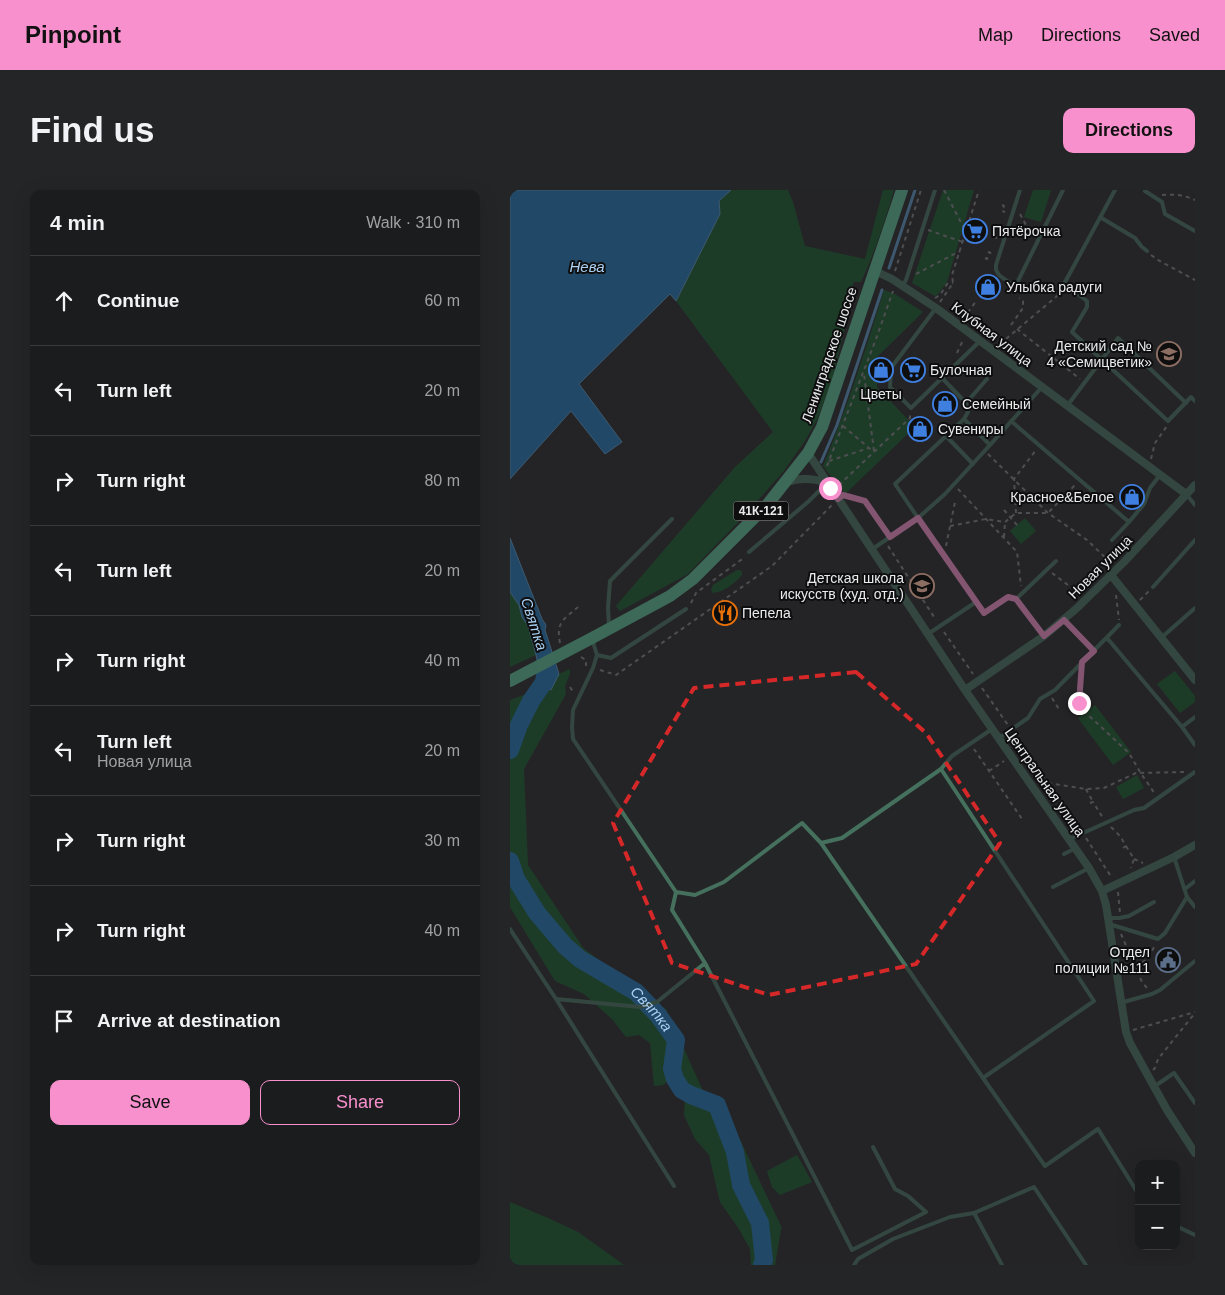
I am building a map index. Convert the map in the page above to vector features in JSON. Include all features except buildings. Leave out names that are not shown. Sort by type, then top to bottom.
[{"type":"main road","name":"Ленинградское шоссе","points":[[510,681],[670,596],[693,580],[767,505],[808,454],[822,427],[902,190]]},
{"type":"street","name":"Клубная улица","points":[[874,272],[892,279],[936,308],[1186,494]]},
{"type":"street","name":"Центральная улица","points":[[808,454],[828,485],[840,497],[872,550],[965,690],[1070,839],[1102,891],[1126,1032],[1167,1110],[1195,1153]]},
{"type":"street","points":[[784,483],[810,478],[828,485]]},
{"type":"street","name":"Новая улица","points":[[965,690],[1044,636],[1064,620],[1114,572],[1195,484]]},
{"type":"street","points":[[1114,572],[1117,582],[1195,680]]},
{"type":"street","points":[[1102,891],[1195,845]]},
{"type":"lane","points":[[902,286],[906,280],[935,190]]},
{"type":"lane","points":[[1020,190],[996,270],[999,276],[1022,292]]},
{"type":"lane","points":[[1015,288],[1063,190]]},
{"type":"lane","points":[[1114,190],[1064,284],[1086,301],[1087,308],[1072,332],[1168,421],[1191,398],[1195,401]]},
{"type":"lane","points":[[1145,190],[1162,202],[1165,214],[1195,231]]},
{"type":"lane","points":[[1100,217],[1135,238],[1147,252]]},
{"type":"lane","points":[[936,308],[892,368],[890,387],[910,408],[980,341]]},
{"type":"lane","points":[[1067,406],[1118,338],[1186,403]]},
{"type":"lane","points":[[942,378],[966,403],[968,412],[964,419],[895,484],[984,613],[1008,597],[1016,599],[1044,636]]},
{"type":"lane","points":[[966,403],[987,379]]},
{"type":"lane","points":[[872,550],[918,518],[945,494],[1042,387]]},
{"type":"lane","points":[[964,419],[990,445]]},
{"type":"lane","points":[[1011,421],[1129,522]]},
{"type":"lane","points":[[946,436],[973,464]]},
{"type":"lane","points":[[1112,540],[1144,504],[1150,488],[1160,475]]},
{"type":"lane","points":[[749,552],[828,485]]},
{"type":"lane","points":[[1186,494],[1195,505]]},
{"type":"lane","points":[[610,628],[608,608],[610,581],[672,519]]},
{"type":"lane","points":[[1152,587],[1195,540]]},
{"type":"lane","points":[[1016,599],[1056,561]]},
{"type":"lane","points":[[928,634],[976,602]]},
{"type":"lane","points":[[1161,638],[1195,608]]},
{"type":"lane","points":[[597,655],[611,658],[686,609]]},
{"type":"lane","points":[[1064,620],[1094,651]]},
{"type":"lane","points":[[999,738],[1028,718],[1040,699],[1054,690],[1119,625]]},
{"type":"lane","points":[[592,638],[597,655],[593,668],[573,710],[573,739],[676,892],[672,910],[704,963],[852,1250],[926,1212],[908,1196],[895,1189],[873,1148]]},
{"type":"lane","points":[[1107,638],[1195,745]]},
{"type":"lane","points":[[1182,727],[1195,717]]},
{"type":"lane","points":[[821,844],[842,838],[941,769],[952,756],[992,729]]},
{"type":"lane","points":[[941,769],[1094,1001],[983,1078]]},
{"type":"lane","points":[[1070,839],[1134,810],[1144,808],[1195,772]]},
{"type":"lane","points":[[676,892],[695,895],[724,882],[802,823],[821,844],[1045,1166],[1098,1129],[1135,1189]]},
{"type":"lane","points":[[1064,854],[1076,848]]},
{"type":"lane","points":[[1174,857],[1187,896],[1195,907]]},
{"type":"lane","points":[[1052,888],[1089,868]]},
{"type":"lane","points":[[1185,889],[1195,881]]},
{"type":"lane","points":[[1108,921],[1158,939],[1165,933],[1187,896]]},
{"type":"lane","points":[[1108,921],[1129,916],[1154,902]]},
{"type":"lane","points":[[510,929],[674,1186]]},
{"type":"lane","points":[[1120,1003],[1160,990],[1195,961]]},
{"type":"lane","points":[[556,999],[640,1007],[657,1002],[704,963]]},
{"type":"lane","points":[[1154,1087],[1174,1073],[1195,1103]]},
{"type":"lane","points":[[854,1265],[858,1259],[893,1239],[950,1217],[974,1213],[1034,1187],[1086,1265]]},
{"type":"lane","points":[[974,1213],[1002,1265]]},
{"type":"lane","points":[[1180,1228],[1195,1235]]},
{"type":"path","points":[[894,272],[921,190]]},
{"type":"path","points":[[944,190],[966,232]]},
{"type":"path","points":[[936,308],[953,282],[952,275],[979,190]]},
{"type":"path","points":[[1153,196],[1173,194],[1195,200]]},
{"type":"path","points":[[1002,205],[1004,206],[1002,211]]},
{"type":"path","points":[[1015,206],[1036,245]]},
{"type":"path","points":[[928,230],[963,242]]},
{"type":"path","points":[[993,232],[995,232],[994,237]]},
{"type":"path","points":[[916,266],[914,276],[960,251]]},
{"type":"path","points":[[985,258],[987,259],[989,252]]},
{"type":"path","points":[[1147,252],[1195,280]]},
{"type":"path","points":[[932,298],[940,296],[947,284],[953,282]]},
{"type":"path","points":[[996,348],[1068,286]]},
{"type":"path","points":[[1011,325],[1024,308],[1015,288]]},
{"type":"path","points":[[825,471],[893,290]]},
{"type":"path","points":[[959,325],[977,300]]},
{"type":"path","points":[[1017,329],[1084,383]]},
{"type":"path","points":[[863,371],[874,451]]},
{"type":"path","points":[[840,497],[837,487],[910,418],[910,408]]},
{"type":"path","points":[[1151,468],[1155,443],[1167,427],[1168,421]]},
{"type":"path","points":[[843,426],[874,451]]},
{"type":"path","points":[[1016,513],[1014,479],[1039,445]]},
{"type":"path","points":[[829,462],[869,448]]},
{"type":"path","points":[[985,451],[1048,513],[1087,540],[1114,572]]},
{"type":"path","points":[[1004,538],[1006,522],[1016,513],[1048,513],[1080,480]]},
{"type":"path","points":[[954,485],[1017,552],[1022,593]]},
{"type":"path","points":[[840,497],[865,501],[890,537]]},
{"type":"path","points":[[578,608],[561,622],[558,634],[568,650],[586,660],[586,666],[616,675],[772,566],[840,497]]},
{"type":"path","points":[[944,556],[955,502]]},
{"type":"path","points":[[1004,510],[1017,525]]},
{"type":"path","points":[[950,526],[986,519],[1006,522]]},
{"type":"path","points":[[884,541],[1113,880]]},
{"type":"path","points":[[686,609],[696,593],[744,558],[749,552]]},
{"type":"path","points":[[1048,570],[1068,585],[1078,588]]},
{"type":"path","points":[[1117,582],[1115,588],[1119,625]]},
{"type":"path","points":[[1135,605],[1152,587]]},
{"type":"path","points":[[1082,662],[1079,703],[1085,712],[1129,753],[1158,798]]},
{"type":"path","points":[[1049,694],[1060,711]]},
{"type":"path","points":[[971,744],[1022,819]]},
{"type":"path","points":[[989,771],[1007,759]]},
{"type":"path","points":[[1048,783],[1086,789],[1104,788],[1140,772],[1186,772]]},
{"type":"path","points":[[1086,789],[1093,802]]},
{"type":"path","points":[[1126,846],[1134,859],[1146,863]]},
{"type":"path","points":[[1131,870],[1134,859]]},
{"type":"path","points":[[1136,968],[1148,957],[1158,939]]},
{"type":"path","points":[[1148,1075],[1155,1068],[1158,1059],[1195,1013]]},
{"type":"path","points":[[1143,1027],[1195,1013]]},
{"type":"highlighted area","points":[[856,672],[926,733],[1000,843],[916,964],[769,995],[672,963],[613,823],[694,688]]},
{"type":"green space","points":[[731,190],[788,190],[805,246],[865,259],[883,190],[894,190],[866,271],[861,282],[854,282],[844,305],[850,308],[833,376],[818,418],[805,441],[783,472],[746,514],[688,574],[620,611],[616,606],[735,467],[773,432],[676,301],[720,214],[719,201]]},
{"type":"green space","points":[[943,190],[974,190],[947,282],[935,296],[912,283]]},
{"type":"green space","points":[[1033,190],[1051,190],[1041,222],[1024,217]]},
{"type":"green space","points":[[884,290],[895,294],[923,312],[877,357],[877,387],[915,427],[845,494],[823,466],[856,378]]},
{"type":"green space","points":[[1025,518],[1036,531],[1021,544],[1010,531]]},
{"type":"green space","points":[[737,570],[742,572],[742,575],[736,581],[725,589],[713,593],[711,590],[713,585]]},
{"type":"green space","points":[[510,592],[519,605],[522,617],[528,626],[536,655],[510,667]]},
{"type":"green space","points":[[570,669],[565,686],[566,694],[524,769],[528,865],[584,949],[666,1009],[703,1091],[723,1104],[782,1228],[775,1265],[751,1265],[750,1249],[720,1202],[709,1155],[695,1139],[684,1115],[685,1099],[668,1081],[663,1085],[654,1086],[650,1043],[639,1035],[626,1037],[612,1019],[584,994],[555,981],[510,907],[510,700],[524,695],[540,684],[551,690],[559,674]]},
{"type":"green space","points":[[1175,671],[1195,696],[1195,702],[1180,713],[1157,684]]},
{"type":"green space","points":[[1095,705],[1131,752],[1113,765],[1078,718]]},
{"type":"green space","points":[[1137,775],[1144,788],[1123,799],[1116,787]]},
{"type":"green space","points":[[797,1155],[812,1182],[780,1195],[772,1187],[767,1171]]},
{"type":"green space","points":[[510,1202],[578,1232],[624,1265],[510,1265]]},
{"type":"water","name":"Нева","points":[[510,190],[731,190],[719,201],[720,214],[676,301],[670,294],[579,384],[622,442],[605,454],[571,411],[510,479]]},
{"type":"water","points":[[510,538],[546,625],[545,630],[559,674],[551,690],[540,684],[540,674],[528,626],[522,617],[519,605],[510,592]]},
{"type":"waterway","points":[[889,268],[915,190]]},
{"type":"waterway","points":[[821,462],[837,425],[882,290]]},
{"type":"waterway","name":"Святка","points":[[510,750],[519,725],[531,701],[544,682],[547,662]]},
{"type":"waterway","name":"Святка","points":[[510,861],[516,879],[537,913],[565,946],[580,959],[636,992],[658,1015],[676,1040],[672,1069],[675,1079],[682,1090],[717,1105],[735,1152],[741,1185],[760,1223],[764,1260],[762,1265]]},
{"type":"place","name":"Пятёрочка","points":[[975,231]]},
{"type":"place","name":"Улыбка радуги","points":[[988,287]]},
{"type":"place","name":"Детский сад № 4 «Семицветик»","points":[[1169,354]]},
{"type":"place","name":"Цветы","points":[[881,370]]},
{"type":"place","name":"Булочная","points":[[913,370]]},
{"type":"place","name":"Семейный","points":[[945,404]]},
{"type":"place","name":"Сувениры","points":[[920,429]]},
{"type":"place","name":"Красное&Белое","points":[[1132,497]]},
{"type":"place","name":"Детская школа искусств (худ. отд.)","points":[[922,586]]},
{"type":"place","name":"Пепела","points":[[725,613]]},
{"type":"place","name":"Отдел полиции №111","points":[[1168,960]]},
{"type":"route","points":[[830,488],[838,499],[843,495],[865,501],[890,537],[918,518],[984,613],[1008,597],[1016,599],[1044,636],[1064,620],[1094,651],[1082,662],[1079,703]]}]
